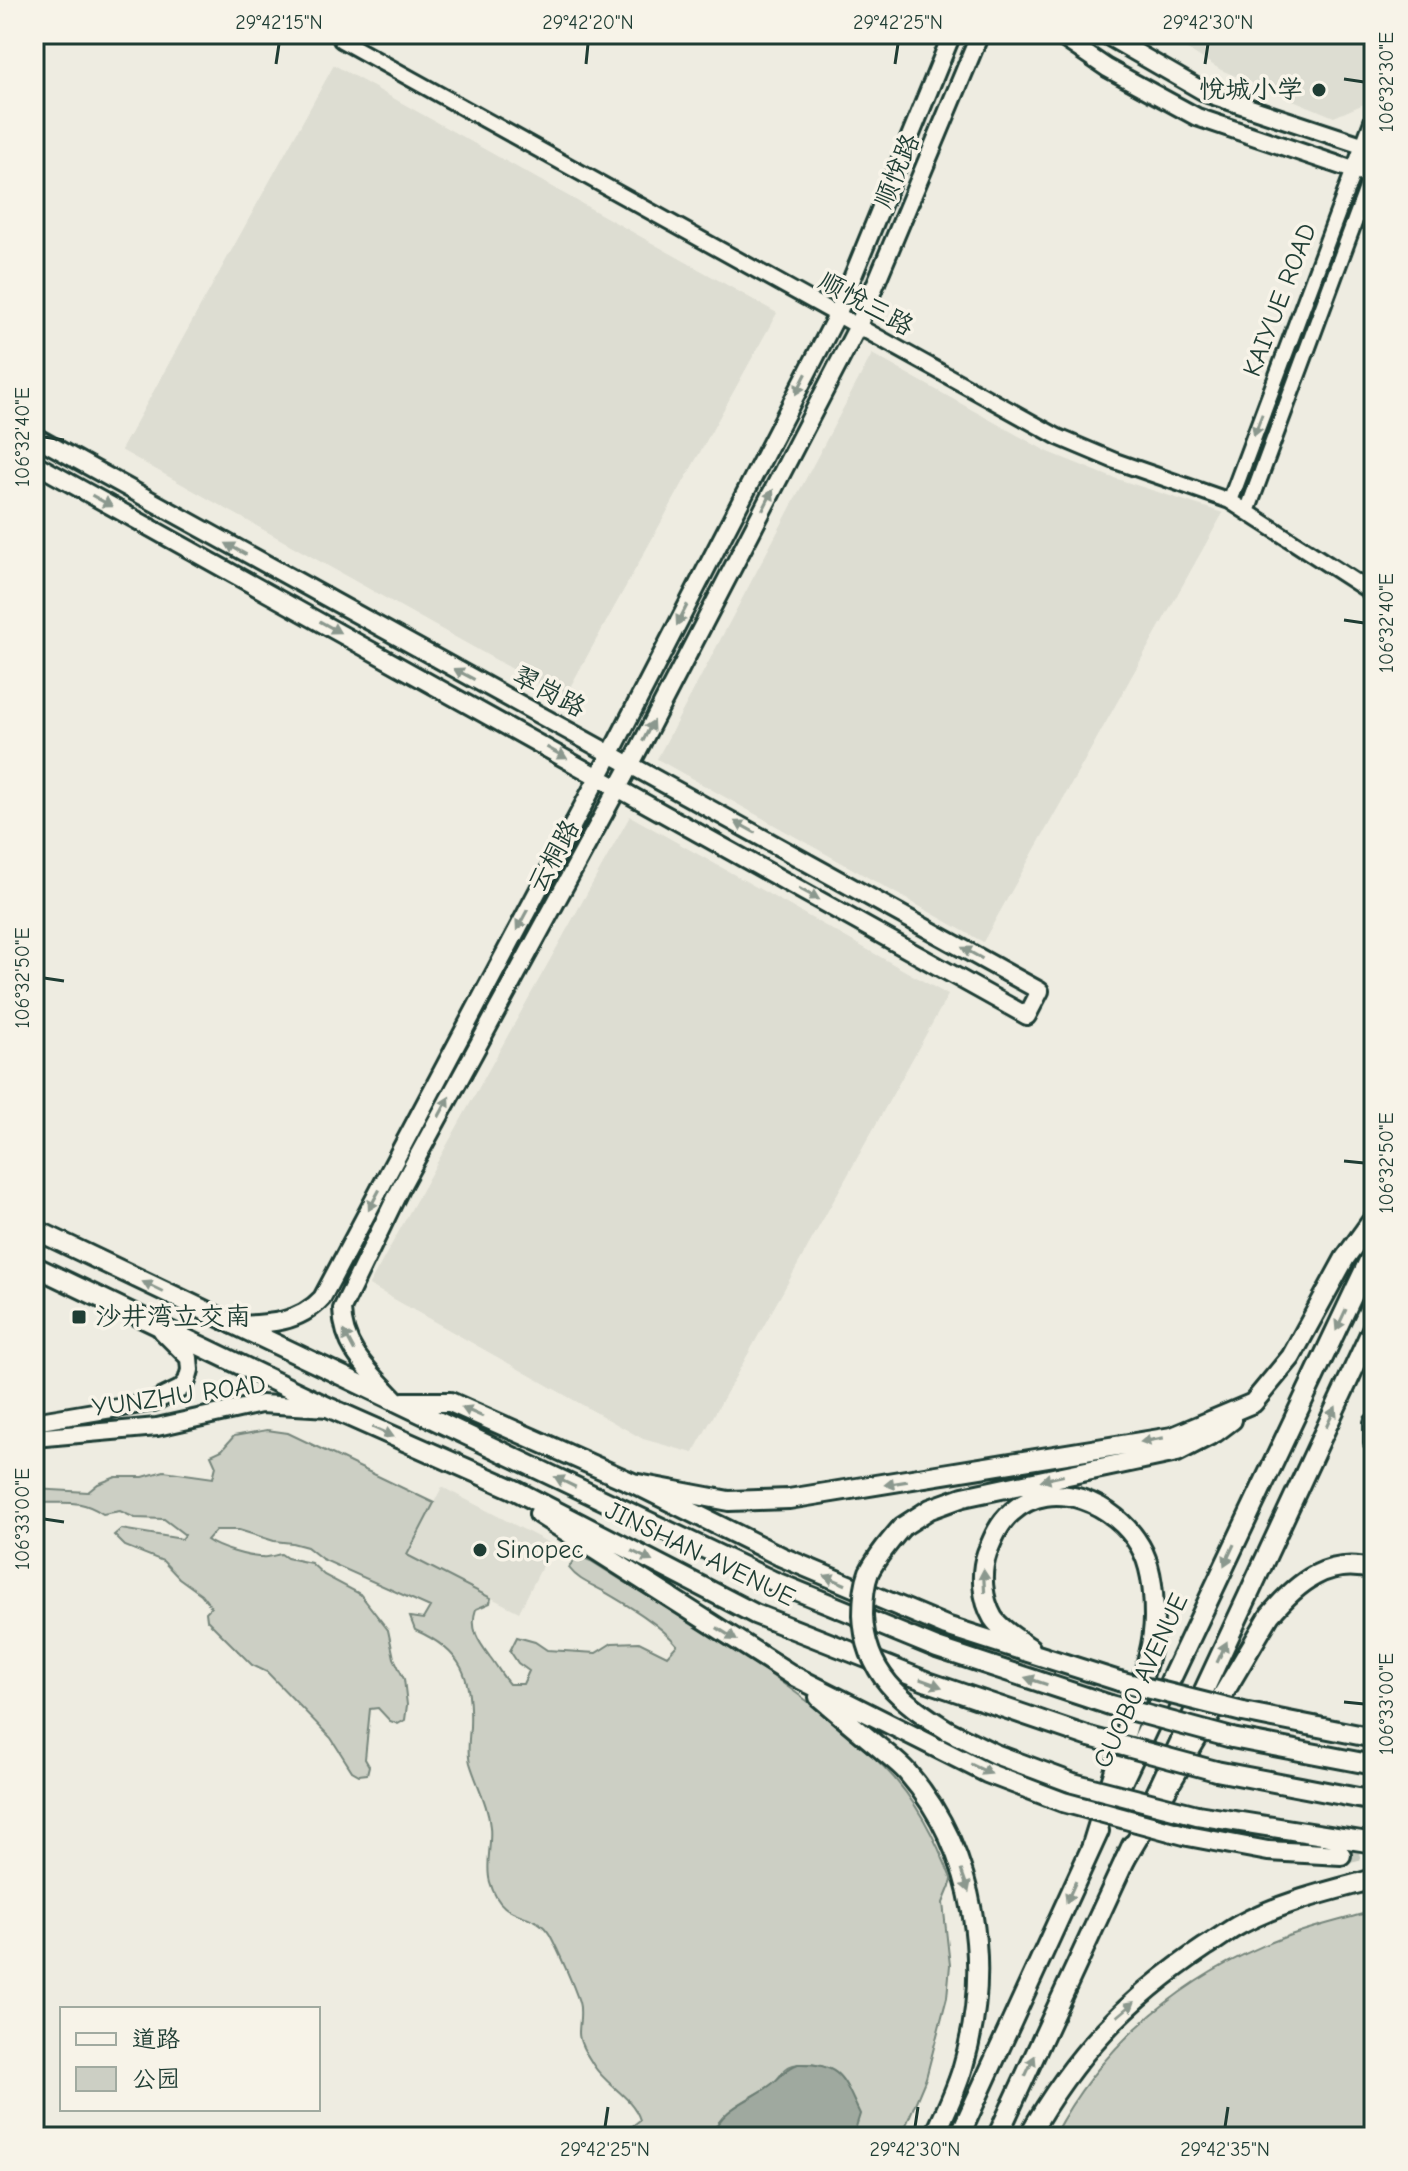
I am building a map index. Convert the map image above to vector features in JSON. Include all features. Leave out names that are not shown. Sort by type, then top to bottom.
[{"type":"main road","name":"顺悦路","points":[[837,315],[952,34]]},
{"type":"main road","name":"顺悦路","points":[[858,326],[980,34]]},
{"type":"main road","points":[[1057,34],[1107,68],[1197,117],[1373,174]]},
{"type":"main road","points":[[1104,34],[1208,94],[1369,147]]},
{"type":"main road","name":"云桐路","points":[[230,1325],[290,1320],[310,1311],[322,1298],[599,776],[837,315]]},
{"type":"main road","name":"云桐路","points":[[398,1402],[350,1345],[343,1328],[342,1309],[408,1174],[619,787],[858,326]]},
{"type":"main road","name":"翠岗路","points":[[34,436],[346,611],[611,753],[1040,991],[1027,1016],[34,463]]},
{"type":"main road","points":[[1374,1218],[1345,1258],[1291,1357],[1253,1403],[1216,1432],[1177,1452],[963,1497],[930,1509],[902,1527],[882,1551],[868,1575],[863,1603],[864,1635],[875,1665],[890,1687],[912,1708],[995,1754],[1073,1783],[1197,1815],[1374,1843]]},
{"type":"main road","name":"JINSHAN AVENUE","points":[[34,1229],[771,1580],[937,1648],[1110,1705],[1232,1738],[1374,1765]]},
{"type":"main road","name":"GUOBO AVENUE","points":[[959,2137],[1092,1845],[1374,1250]]},
{"type":"main road","name":"JINSHAN AVENUE","points":[[34,1266],[330,1408],[513,1489],[755,1614],[928,1682],[1090,1737],[1216,1771],[1374,1801]]},
{"type":"main road","name":"YUNZHU ROAD","points":[[34,1422],[153,1402],[180,1389],[187,1381],[189,1358],[155,1325]]},
{"type":"main road","points":[[997,2137],[1374,1325]]},
{"type":"main road","points":[[398,1402],[450,1402],[633,1483],[782,1557],[946,1626],[1119,1681],[1243,1712],[1374,1738]]},
{"type":"main road","points":[[633,1483],[729,1501],[789,1499],[1172,1437],[1253,1403]]},
{"type":"main road","name":"YUNZHU ROAD","points":[[34,1438],[157,1427],[261,1404],[330,1408]]},
{"type":"main road","points":[[1374,1423],[1374,1443]]},
{"type":"main road","points":[[473,1472],[792,1675],[987,1773],[1063,1802],[1188,1836],[1268,1851],[1341,1855]]},
{"type":"main road","points":[[1046,1659],[993,1619],[984,1593],[983,1565],[994,1535],[1012,1511],[1036,1499],[1065,1495],[1091,1501],[1121,1520],[1141,1547],[1152,1582],[1154,1620],[1147,1662],[1092,1845]]},
{"type":"main road","points":[[1125,1860],[1270,1615],[1290,1591],[1309,1577],[1337,1567],[1374,1570]]},
{"type":"main road","points":[[792,1675],[906,1771],[938,1816],[969,1891],[979,1976],[973,2025],[962,2071],[934,2137]]},
{"type":"main road","points":[[1344,1733],[1374,1723]]},
{"type":"main road","points":[[1028,2137],[1053,2093],[1110,2022],[1174,1968],[1241,1924],[1315,1895],[1374,1879]]},
{"type":"street","name":"顺悦三路","points":[[341,40],[1058,437],[1115,461],[1230,501],[1374,594]]},
{"type":"street","name":"KAIYUE ROAD","points":[[1230,501],[1355,169],[1369,147],[1374,116]]},
{"type":"street","name":"KAIYUE ROAD","points":[[1247,512],[1373,174]]},
{"type":"shaded area","name":"悦城小学","points":[[1163,34],[1374,34],[1374,75],[1364,104],[1334,117],[1221,70]]},
{"type":"shaded area","points":[[334,65],[777,313],[564,698],[121,450]]},
{"type":"shaded area","points":[[872,354],[1046,451],[1108,476],[1223,513],[983,942],[657,759]]},
{"type":"shaded area","points":[[630,816],[948,995],[693,1453],[643,1439],[369,1285]]},
{"type":"shaded area","name":"Sinopec","points":[[442,1487],[553,1545],[519,1612],[407,1555]]},
{"type":"shaded area","points":[[798,2064],[824,2066],[845,2083],[860,2114],[856,2127],[848,2137],[710,2137],[730,2110]]},
{"type":"green space","points":[[267,1430],[288,1433],[434,1503],[407,1555],[491,1598],[490,1603],[476,1609],[474,1629],[509,1684],[523,1684],[529,1671],[518,1663],[510,1651],[517,1637],[535,1642],[547,1650],[596,1653],[612,1643],[639,1642],[667,1656],[677,1645],[644,1616],[577,1576],[569,1568],[576,1555],[591,1561],[781,1682],[852,1737],[895,1779],[924,1820],[952,1881],[943,1903],[950,1965],[947,1997],[926,2078],[901,2137],[848,2137],[856,2127],[853,2103],[844,2083],[829,2069],[796,2064],[783,2072],[773,2084],[736,2106],[721,2119],[710,2137],[629,2137],[629,2129],[640,2120],[637,2112],[599,2073],[582,2046],[579,2002],[550,1935],[535,1921],[502,1905],[490,1882],[490,1827],[469,1759],[470,1709],[466,1680],[454,1657],[431,1638],[415,1630],[410,1617],[423,1619],[430,1607],[322,1559],[307,1547],[239,1530],[216,1530],[207,1540],[249,1555],[267,1557],[281,1554],[311,1563],[324,1575],[360,1594],[388,1630],[394,1658],[404,1679],[405,1720],[398,1724],[390,1721],[378,1708],[370,1709],[365,1759],[369,1766],[367,1774],[359,1775],[352,1771],[331,1738],[267,1672],[252,1665],[207,1620],[206,1612],[211,1607],[201,1594],[163,1561],[125,1546],[114,1535],[121,1529],[182,1539],[185,1535],[164,1519],[135,1518],[120,1511],[103,1514],[86,1505],[34,1502],[34,1489],[88,1492],[116,1477],[143,1477],[164,1471],[213,1478],[216,1466],[211,1455],[222,1450],[234,1436]]},
{"type":"green space","points":[[1374,1911],[1374,2137],[1053,2137],[1096,2071],[1122,2042],[1181,1991],[1214,1970],[1285,1937]]},
{"type":"tunnel","points":[[1341,1855],[1374,1847]]},
{"type":"place","name":"悦城小学","points":[[1319,90]]},
{"type":"place","name":"沙井湾立交南","points":[[79,1317]]},
{"type":"place","name":"Sinopec","points":[[480,1550]]}]
